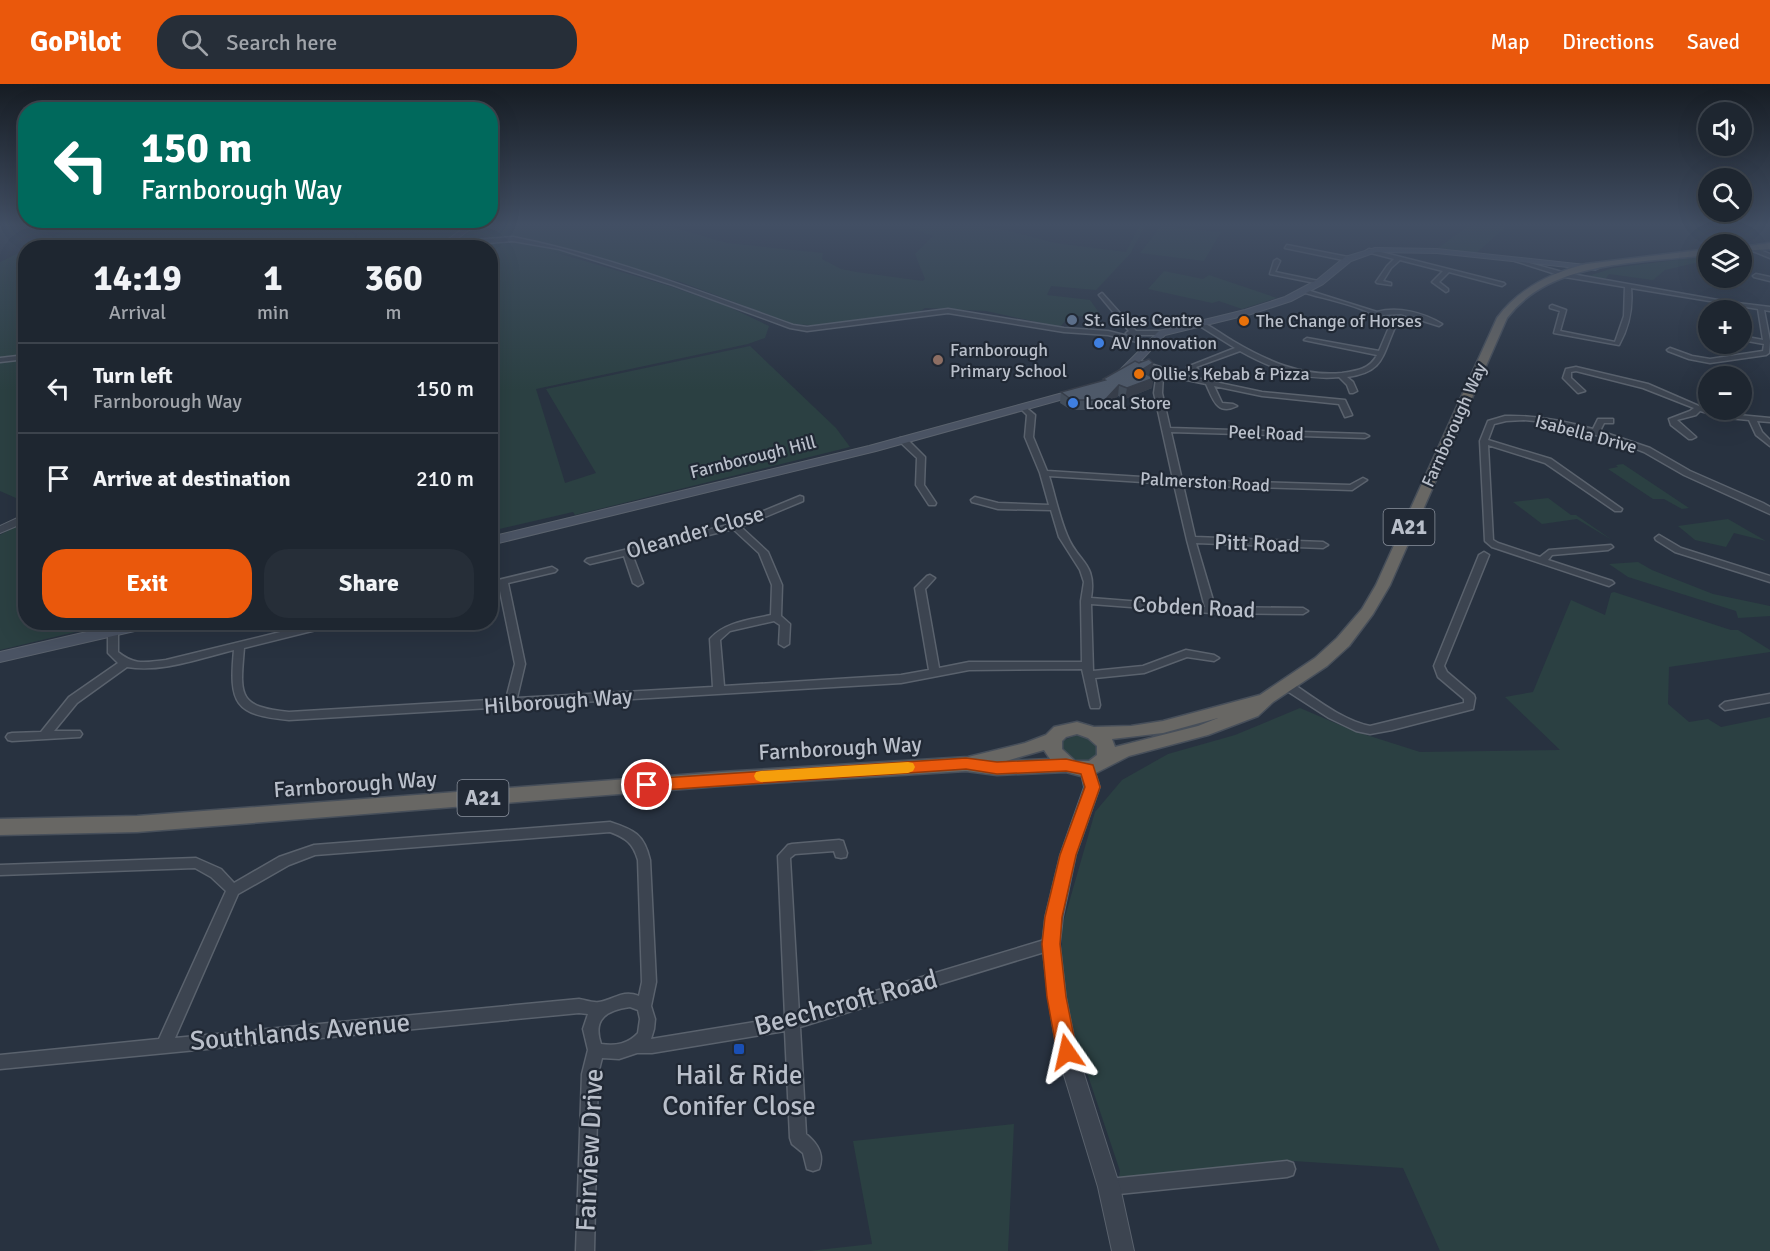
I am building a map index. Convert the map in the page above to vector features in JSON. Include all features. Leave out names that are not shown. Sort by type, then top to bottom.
[{"type":"highway","name":"Farnborough Way","points":[[1106,758],[1125,750],[1220,726],[1252,712],[1267,698],[1321,662],[1343,642],[1372,604],[1388,573],[1504,314],[1514,302],[1554,280]]},
{"type":"highway","name":"Farnborough Way","points":[[1094,733],[1131,732],[1163,727],[1267,698]]},
{"type":"highway","points":[[1077,728],[1094,733],[1106,744],[1106,758],[1101,764],[1088,769],[1066,765],[1053,753],[1052,740],[1056,735],[1069,729],[1077,728]]},
{"type":"highway","name":"Farnborough Way","points":[[0,827],[157,823],[721,779],[966,764],[1028,749],[1052,740]]},
{"type":"highway","name":"Farnborough Way","points":[[966,764],[997,768],[1066,765]]},
{"type":"main road","points":[[1111,379],[1137,361],[1150,343],[1162,333],[1197,322],[1248,312],[1304,291],[1320,282]]},
{"type":"main road","name":"Farnborough Hill","points":[[498,539],[903,440],[1093,386]]},
{"type":"main road","points":[[0,657],[121,630]]},
{"type":"street","points":[[664,280],[792,327],[807,329],[948,311],[1064,330],[1132,335],[1162,333]]},
{"type":"street","points":[[1312,280],[1320,282]]},
{"type":"street","points":[[1380,280],[1379,282],[1389,284]]},
{"type":"street","points":[[1437,280],[1435,282],[1446,290]]},
{"type":"street","points":[[1487,280],[1502,284]]},
{"type":"street","points":[[1596,280],[1770,309]]},
{"type":"street","points":[[1552,308],[1563,310],[1556,332],[1617,344],[1626,326],[1629,303],[1628,286]]},
{"type":"street","points":[[1197,322],[1273,365],[1295,372],[1342,376],[1361,372],[1375,364],[1393,325],[1388,319],[1304,291]]},
{"type":"street","points":[[1102,295],[1132,335],[1150,343]]},
{"type":"street","points":[[1670,350],[1691,358],[1710,361],[1742,355],[1768,354],[1761,309]]},
{"type":"street","points":[[1377,314],[1390,310],[1400,311],[1440,324]]},
{"type":"street","points":[[1307,340],[1379,353]]},
{"type":"street","points":[[1752,340],[1767,343]]},
{"type":"street","points":[[1195,369],[1190,367],[1241,348]]},
{"type":"street","points":[[0,360],[18,358]]},
{"type":"street","points":[[1137,361],[1158,368],[1160,372],[1262,394],[1342,402],[1348,415]]},
{"type":"street","points":[[1581,391],[1566,375],[1569,369],[1646,386],[1698,408]]},
{"type":"street","points":[[1160,372],[1158,393],[1191,540],[1211,610]]},
{"type":"street","points":[[1342,376],[1353,391]]},
{"type":"street","points":[[1209,382],[1219,405],[1233,406]]},
{"type":"street","points":[[1023,407],[1031,415],[1029,437],[1044,473],[1062,537],[1085,570],[1089,582],[1086,601],[1088,670],[1095,705]]},
{"type":"street","points":[[1692,437],[1674,423],[1673,419],[1693,413],[1698,409]]},
{"type":"street","name":"Isabella Drive","points":[[1484,441],[1491,423],[1509,418],[1533,418],[1595,433],[1647,451],[1680,470],[1742,495],[1767,508]]},
{"type":"street","points":[[1770,420],[1752,419],[1759,433],[1770,444]]},
{"type":"street","points":[[1595,433],[1601,421],[1610,421]]},
{"type":"street","name":"Peel Road","points":[[1167,430],[1365,436]]},
{"type":"street","points":[[903,440],[921,457],[920,485],[932,503]]},
{"type":"street","points":[[1609,583],[1495,545],[1490,541],[1484,441],[1548,461],[1618,509]]},
{"type":"street","name":"Palmerston Road","points":[[1044,473],[1179,482],[1352,488],[1363,480]]},
{"type":"street","name":"Oleander Close","points":[[590,561],[735,526],[800,499]]},
{"type":"street","points":[[975,500],[998,506],[1054,507]]},
{"type":"street","points":[[0,530],[18,521]]},
{"type":"street","points":[[735,526],[763,552],[777,585],[776,617]]},
{"type":"street","points":[[1659,538],[1678,550],[1770,579]]},
{"type":"street","name":"Pitt Road","points":[[1191,540],[1323,545]]},
{"type":"street","points":[[1541,561],[1550,553],[1608,547]]},
{"type":"street","points":[[627,552],[638,583]]},
{"type":"street","points":[[1288,686],[1334,715],[1360,728],[1370,730],[1466,708],[1471,702],[1470,698],[1442,674],[1439,666],[1484,555]]},
{"type":"street","points":[[498,583],[552,570]]},
{"type":"street","points":[[930,578],[920,588],[934,671]]},
{"type":"street","points":[[503,582],[520,664],[510,704]]},
{"type":"street","name":"Cobden Road","points":[[1086,601],[1211,610],[1303,611]]},
{"type":"street","points":[[776,617],[785,624],[784,644]]},
{"type":"street","points":[[719,690],[715,639],[727,629],[776,617]]},
{"type":"street","points":[[113,632],[113,653],[125,663],[141,666],[158,665],[304,630]]},
{"type":"street","name":"Hilborough Way","points":[[239,646],[237,694],[243,702],[260,712],[300,715],[901,679],[969,666],[1088,670],[1144,669],[1186,653],[1214,657]]},
{"type":"street","points":[[44,735],[73,700],[125,663]]},
{"type":"street","points":[[1725,706],[1770,698]]},
{"type":"street","points":[[12,737],[76,734]]},
{"type":"street","points":[[1088,769],[1092,787],[1068,855],[1054,917],[1051,944],[1057,997],[1067,1052],[1109,1187],[1123,1251]]},
{"type":"street","points":[[164,1045],[233,890],[284,861],[314,850],[609,827],[630,834],[641,847],[644,860],[649,982],[644,1006],[649,1019],[646,1033],[637,1046],[625,1052],[610,1053],[596,1050],[590,1037],[591,1022],[600,1009],[615,1001],[631,1000],[644,1006]]},
{"type":"street","points":[[813,1163],[811,1149],[798,1138],[790,1023],[784,856],[792,849],[839,845],[841,853]]},
{"type":"street","points":[[0,870],[196,863],[216,873],[233,890]]},
{"type":"street","name":"Beechcroft Road","points":[[637,1046],[652,1046],[790,1023],[1051,944]]},
{"type":"street","name":"Southlands Avenue","points":[[0,1062],[568,1007],[600,1009]]},
{"type":"street","name":"Fairview Drive","points":[[585,1251],[590,1074],[596,1050]]},
{"type":"street","points":[[1109,1187],[1287,1169]]},
{"type":"green space","points":[[0,280],[18,280],[18,499],[0,491]]},
{"type":"green space","points":[[498,280],[650,280],[727,306],[769,326],[765,338],[748,344],[536,389],[565,483],[596,473],[546,389],[750,346],[836,428],[850,447],[575,515],[573,512],[498,529]]},
{"type":"green space","points":[[675,280],[1105,280],[1096,290],[1051,286],[1047,295],[1090,300],[1102,317],[1069,316],[1061,326],[986,311],[925,308],[919,312],[824,326],[793,324]]},
{"type":"green space","points":[[1156,280],[1225,280],[1277,298],[1242,309],[1219,301],[1212,303],[1148,289]]},
{"type":"green space","points":[[1623,464],[1689,508],[1682,509],[1664,499],[1653,499],[1608,469]]},
{"type":"green space","points":[[1548,498],[1612,540],[1577,519],[1542,524],[1513,502]]},
{"type":"green space","points":[[1728,519],[1766,541],[1734,533],[1726,547],[1695,540],[1678,526]]},
{"type":"green space","points":[[18,525],[18,630],[84,630],[0,650],[0,535]]},
{"type":"green space","points":[[1638,562],[1652,570],[1713,594],[1770,606],[1770,616],[1738,618],[1736,611],[1628,577],[1609,564]]},
{"type":"green space","points":[[1614,592],[1731,630],[1738,630],[1770,650],[1770,652],[1669,667],[1668,704],[1689,722],[1708,719],[1721,727],[1770,717],[1770,1251],[1440,1251],[1403,1168],[1293,1161],[1129,1180],[1119,1177],[1120,1171],[1062,998],[1062,927],[1095,812],[1122,780],[1168,754],[1235,735],[1300,708],[1354,731],[1420,752],[1560,750],[1505,697],[1533,692],[1571,600],[1605,615],[1611,593]]},
{"type":"green space","points":[[1077,735],[1093,740],[1099,748],[1097,757],[1082,762],[1061,750],[1062,741]]},
{"type":"green space","points":[[1014,1124],[1008,1251],[809,1251],[872,1244],[853,1141]]},
{"type":"building","points":[[1149,359],[1153,363],[1140,371],[1154,378],[1127,388],[1119,385],[1105,400],[1072,400],[1061,392],[1105,380],[1103,379],[1135,361],[1139,363]]},
{"type":"slow traffic","points":[[761,776],[908,767]]},
{"type":"place","name":"St. Giles Centre","points":[[1072,320]]},
{"type":"place","name":"The Change of Horses","points":[[1244,321]]},
{"type":"place","name":"AV Innovation","points":[[1099,343]]},
{"type":"place","name":"Farnborough Primary School","points":[[938,360]]},
{"type":"place","name":"Ollie's Kebab & Pizza","points":[[1139,374]]},
{"type":"place","name":"Local Store","points":[[1073,403]]},
{"type":"place","name":"Hail & Ride Conifer Close","points":[[739,1049]]},
{"type":"route","points":[[647,785],[966,764],[997,768],[1066,765],[1088,769],[1092,787],[1068,855],[1054,917],[1051,944],[1057,997],[1067,1052]]}]
